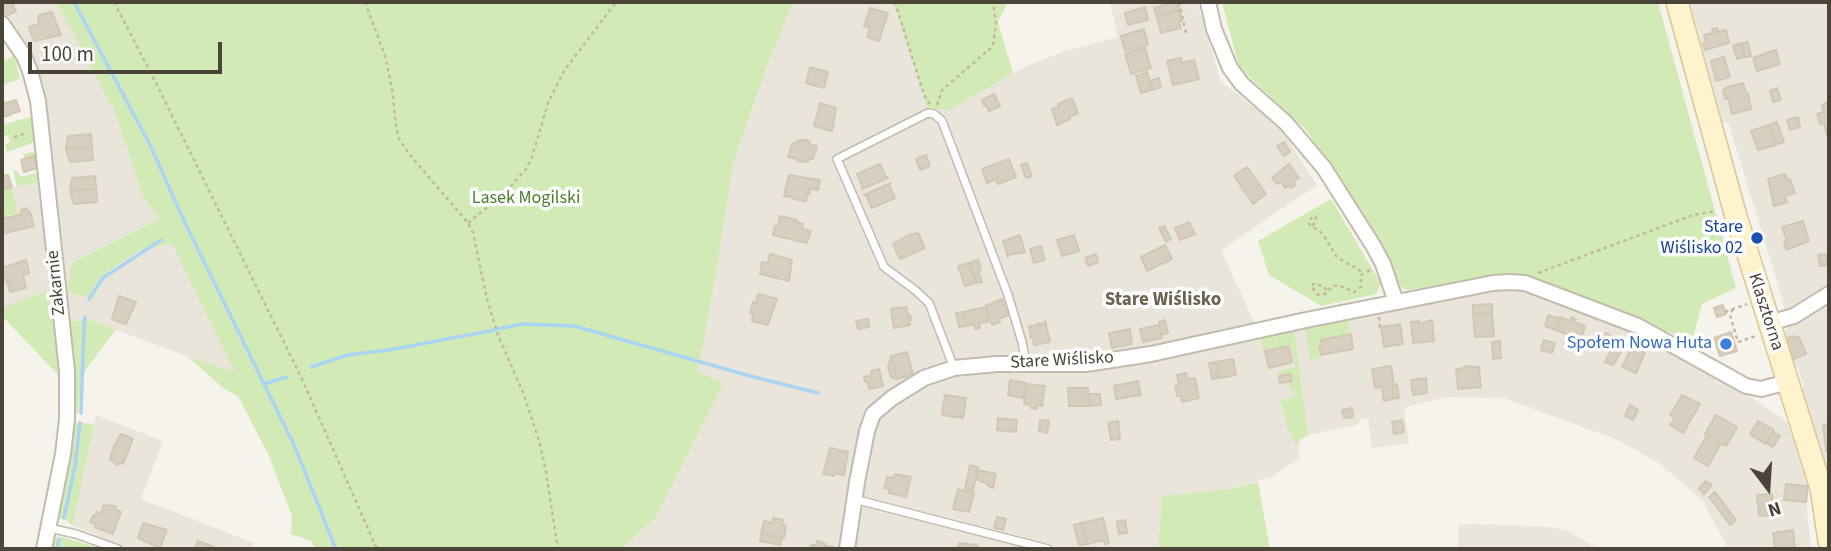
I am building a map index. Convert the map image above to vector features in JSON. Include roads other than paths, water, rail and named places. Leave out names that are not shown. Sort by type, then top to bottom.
[{"type":"street","points":[[1208,2],[1214,29],[1235,76],[1286,123],[1324,168],[1374,247],[1396,302]]},
{"type":"street","name":"Klasztorna","points":[[1676,2],[1766,328],[1825,487],[1829,541]]},
{"type":"street","name":"Zakarnie","points":[[2,24],[24,56],[38,101],[67,371],[65,442],[44,549]]},
{"type":"street","name":"Stare Wiślisko","points":[[847,549],[853,499],[873,414],[892,398],[924,378],[954,368],[1086,364],[1152,354],[1299,321],[1493,283],[1524,283],[1654,334],[1746,386],[1761,389],[1787,382]]},
{"type":"street","points":[[1766,328],[1794,316],[1829,294]]},
{"type":"lane","points":[[954,368],[929,303],[884,267],[837,159],[928,113],[936,114],[942,121],[1008,295],[1026,364]]},
{"type":"lane","points":[[853,499],[1048,549]]},
{"type":"lane","points":[[48,528],[76,534],[118,549]]},
{"type":"waterway","points":[[74,2],[150,145],[186,225],[295,447],[336,549]]},
{"type":"waterway","points":[[89,299],[103,278],[161,240]]},
{"type":"waterway","points":[[81,413],[85,317]]},
{"type":"waterway","points":[[498,329],[522,324],[574,326],[818,393]]},
{"type":"waterway","points":[[311,367],[348,355],[495,330]]},
{"type":"waterway","points":[[264,384],[287,377]]},
{"type":"waterway","points":[[64,518],[75,466],[80,423]]},
{"type":"waterway","points":[[57,549],[59,540]]},
{"type":"place","name":"Stare Wiślisko 02","points":[[1757,238]]},
{"type":"place","name":"Społem Nowa Huta","points":[[1726,344]]},
{"type":"district","name":"Stare Wiślisko","points":[[1163,301]]},
{"type":"park label","name":"Lasek Mogilski","points":[[526,199]]}]
